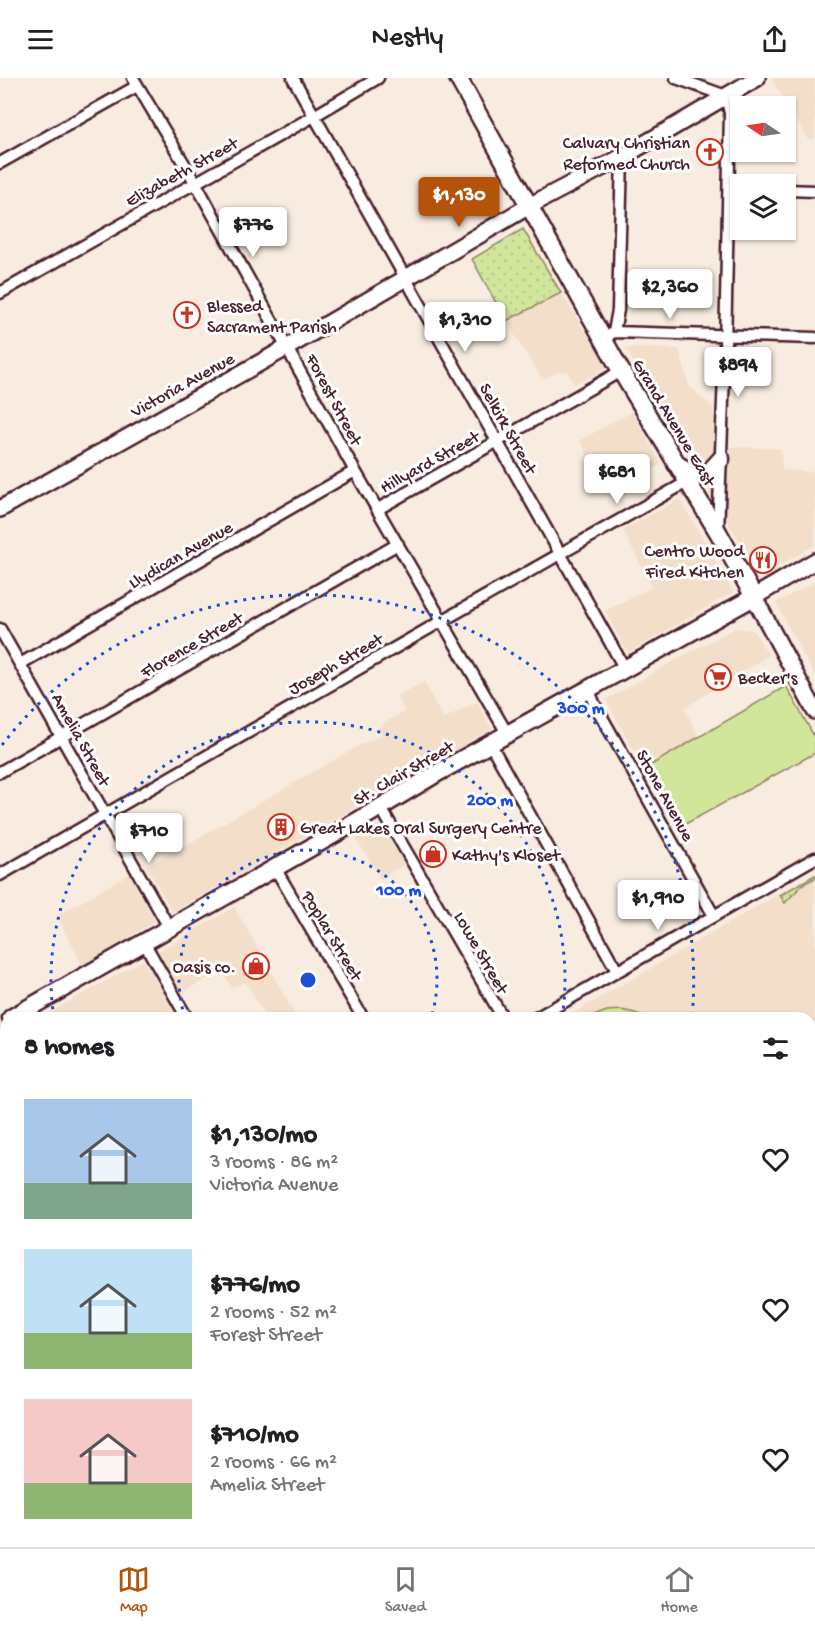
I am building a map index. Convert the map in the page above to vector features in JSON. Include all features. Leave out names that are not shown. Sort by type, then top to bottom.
[{"type":"main road","name":"Grand Avenue East","points":[[458,78],[529,206],[609,335],[621,370],[754,597]]},
{"type":"main road","points":[[676,464],[697,475],[710,471],[721,459]]},
{"type":"main road","name":"St. Clair Street","points":[[35,1012],[170,929],[381,808],[439,772],[754,597]]},
{"type":"street","name":"Selkirk Street","points":[[293,78],[625,669]]},
{"type":"street","name":"Elizabeth Street","points":[[0,293],[378,78]]},
{"type":"street","points":[[676,78],[726,96],[730,113],[718,532]]},
{"type":"street","name":"Victoria Avenue","points":[[0,508],[288,347],[529,206],[622,157],[758,78]]},
{"type":"street","points":[[0,163],[135,82]]},
{"type":"street","name":"Forest Street","points":[[135,82],[195,182],[355,471],[508,735]]},
{"type":"street","points":[[622,157],[618,310],[609,335],[815,338]]},
{"type":"street","points":[[796,190],[815,190]]},
{"type":"street","name":"Hillyard Street","points":[[378,508],[436,474],[498,442],[621,370]]},
{"type":"street","name":"Llydican Avenue","points":[[20,664],[355,471]]},
{"type":"street","name":"Joseph Street","points":[[0,875],[687,482]]},
{"type":"street","name":"Florence Street","points":[[0,772],[398,544]]},
{"type":"street","name":"St. Clair Street","points":[[754,597],[815,561]]},
{"type":"street","points":[[754,597],[815,711]]},
{"type":"street","name":"Amelia Street","points":[[0,628],[170,929]]},
{"type":"street","name":"Stone Avenue","points":[[589,690],[594,703],[714,916]]},
{"type":"street","points":[[491,745],[617,971]]},
{"type":"street","name":"Lowe Street","points":[[381,808],[499,1012]]},
{"type":"street","points":[[546,1012],[815,858]]},
{"type":"street","name":"Poplar Street","points":[[275,868],[359,1012]]},
{"type":"street","points":[[145,944],[184,1012]]},
{"type":"shaded area","points":[[771,78],[815,78],[815,139],[808,139],[796,119],[796,96],[782,96]]},
{"type":"shaded area","points":[[561,293],[608,368],[574,384],[567,371],[542,379],[506,321]]},
{"type":"shaded area","points":[[626,348],[679,349],[689,386],[713,408],[713,446],[781,449],[782,470],[815,472],[815,545],[761,576],[681,446]]},
{"type":"shaded area","points":[[632,412],[661,464],[625,486],[623,483],[606,491],[580,440]]},
{"type":"shaded area","points":[[680,499],[733,592],[628,653],[605,611],[652,587],[623,530]]},
{"type":"shaded area","points":[[815,582],[815,677],[776,603]]},
{"type":"shaded area","points":[[736,628],[752,630],[769,655],[684,708],[699,737],[644,769],[606,700]]},
{"type":"shaded area","points":[[424,682],[443,719],[477,702],[492,729],[173,912],[146,866],[353,749],[382,735],[377,728],[405,711],[397,696]]},
{"type":"shaded area","points":[[380,824],[404,864],[381,879],[355,837]]},
{"type":"shaded area","points":[[815,873],[815,1012],[575,1012]]},
{"type":"shaded area","points":[[129,874],[155,921],[83,966],[57,916]]},
{"type":"shaded area","points":[[234,907],[294,1012],[263,1012],[246,982],[232,987],[221,971],[181,993],[159,951]]},
{"type":"shaded area","points":[[143,960],[173,1010],[170,1012],[51,1012]]},
{"type":"green space","points":[[523,229],[561,293],[506,321],[472,259]]},
{"type":"green space","points":[[786,686],[815,738],[815,753],[680,827],[644,769]]},
{"type":"green space","points":[[815,875],[815,878],[803,884],[785,903],[780,895]]},
{"type":"green space","points":[[621,1010],[630,1012],[604,1012]]},
{"type":"place","name":"Calvary Christian Reformed Church","points":[[710,152]]},
{"type":"place","name":"Blessed Sacrament Parish","points":[[187,315]]},
{"type":"place","name":"Centro Wood Fired Kitchen","points":[[763,560]]},
{"type":"place","name":"Becker's","points":[[718,677]]},
{"type":"place","name":"Great Lakes Oral Surgery Centre","points":[[281,827]]},
{"type":"place","name":"Kathy's Kloset","points":[[433,854]]},
{"type":"place","name":"Oasis co.","points":[[256,966]]}]
